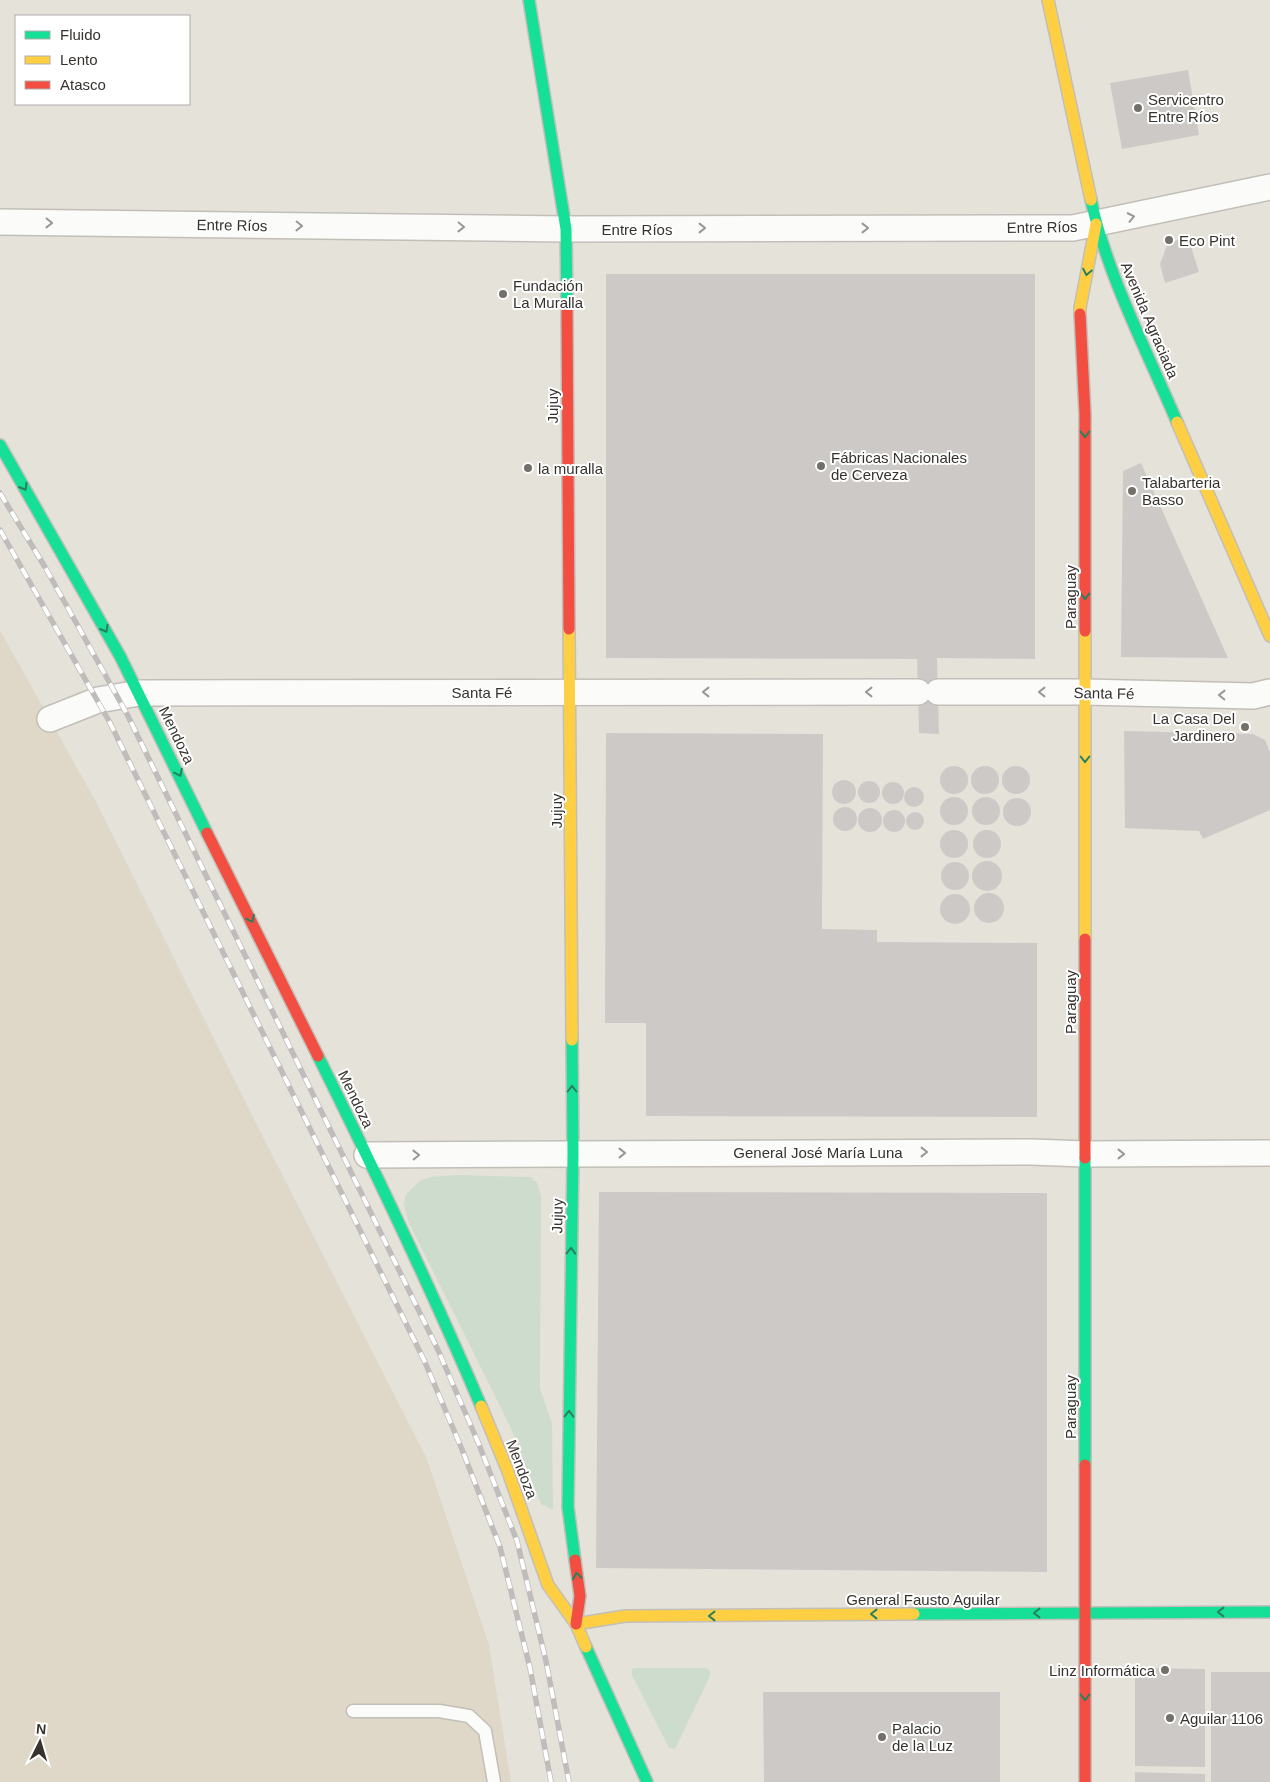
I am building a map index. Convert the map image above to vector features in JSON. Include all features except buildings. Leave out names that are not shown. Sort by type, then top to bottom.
[{"type":"street","name":"Jujuy","points":[[529,0],[566,229],[573,1153],[568,1507],[580,1596],[576,1624]]},
{"type":"street","name":"Avenida Agraciada","points":[[1048,0],[1096,224],[1121,292],[1270,636]]},
{"type":"street","name":"Entre Ríos","points":[[0,222],[566,229],[1073,228],[1270,187]]},
{"type":"street","name":"Paraguay","points":[[1086,1782],[1085,414],[1080,308],[1096,224]]},
{"type":"street","name":"Mendoza","points":[[0,445],[120,656],[367,1155],[460,1357],[504,1460],[548,1585],[576,1624],[647,1782]]},
{"type":"street","name":"Santa Fé","points":[[50,719],[98,700],[139,693],[1085,692],[1253,696],[1270,692]]},
{"type":"street","name":"General José María Luna","points":[[367,1155],[573,1153],[1270,1153]]},
{"type":"street","name":"General Fausto Aguilar","points":[[576,1624],[625,1616],[1270,1612]]},
{"type":"lane","points":[[354,1712],[439,1710],[469,1716],[484,1731],[494,1782]]},
{"type":"shaded area","points":[[0,630],[96,802],[263,1137],[427,1459],[489,1645],[511,1782],[0,1782]]},
{"type":"green space","points":[[457,1175],[531,1177],[537,1183],[541,1196],[540,1389],[552,1423],[553,1510],[541,1504],[510,1426],[408,1221],[404,1204],[406,1194],[421,1180],[431,1177]]},
{"type":"green space","points":[[706,1668],[710,1671],[710,1676],[675,1749],[669,1748],[632,1675],[632,1669]]},
{"type":"railway","points":[[0,493],[45,567],[127,714],[438,1350],[478,1442],[517,1541],[546,1661],[569,1782]]},
{"type":"railway","points":[[0,530],[109,721],[424,1360],[461,1447],[500,1547],[530,1668],[551,1782]]},
{"type":"traffic: fast","points":[[529,0],[566,229],[567,308]]},
{"type":"traffic: fast","points":[[1091,200],[1098,228],[1117,284],[1177,422]]},
{"type":"traffic: fast","points":[[0,445],[120,656],[207,833]]},
{"type":"traffic: fast","points":[[572,1040],[573,1153],[568,1507],[575,1560]]},
{"type":"traffic: fast","points":[[318,1056],[402,1230],[481,1406]]},
{"type":"traffic: fast","points":[[1085,1158],[1085,1465]]},
{"type":"traffic: fast","points":[[914,1614],[1270,1612]]},
{"type":"traffic: fast","points":[[586,1647],[647,1782]]},
{"type":"traffic: slow","points":[[1048,0],[1091,200]]},
{"type":"traffic: slow","points":[[1080,314],[1096,224]]},
{"type":"traffic: slow","points":[[1177,422],[1270,636]]},
{"type":"traffic: slow","points":[[569,629],[572,1040]]},
{"type":"traffic: slow","points":[[1085,631],[1085,939]]},
{"type":"traffic: slow","points":[[481,1406],[507,1469],[548,1585],[576,1624],[586,1647]]},
{"type":"traffic: slow","points":[[576,1624],[625,1616],[914,1614]]},
{"type":"traffic: jam","points":[[567,308],[569,629]]},
{"type":"traffic: jam","points":[[1080,314],[1085,414],[1085,631]]},
{"type":"traffic: jam","points":[[207,833],[318,1056]]},
{"type":"traffic: jam","points":[[1085,939],[1085,1158]]},
{"type":"traffic: jam","points":[[1085,1465],[1085,1782]]},
{"type":"traffic: jam","points":[[575,1560],[580,1596],[576,1624]]},
{"type":"place","name":"Servicentro Entre Ríos","points":[[1138,108]]},
{"type":"place","name":"Eco Pint","points":[[1169,240]]},
{"type":"place","name":"Fundación La Muralla","points":[[503,294]]},
{"type":"place","name":"Fábricas Nacionales de Cerveza","points":[[821,466]]},
{"type":"place","name":"la muralla","points":[[528,468]]},
{"type":"place","name":"Talabarteria Basso","points":[[1132,491]]},
{"type":"place","name":"La Casa Del Jardinero","points":[[1245,727]]},
{"type":"place","name":"Linz Informática","points":[[1165,1670]]},
{"type":"place","name":"Aguilar 1106","points":[[1170,1718]]},
{"type":"place","name":"Palacio de la Luz","points":[[882,1737]]}]
